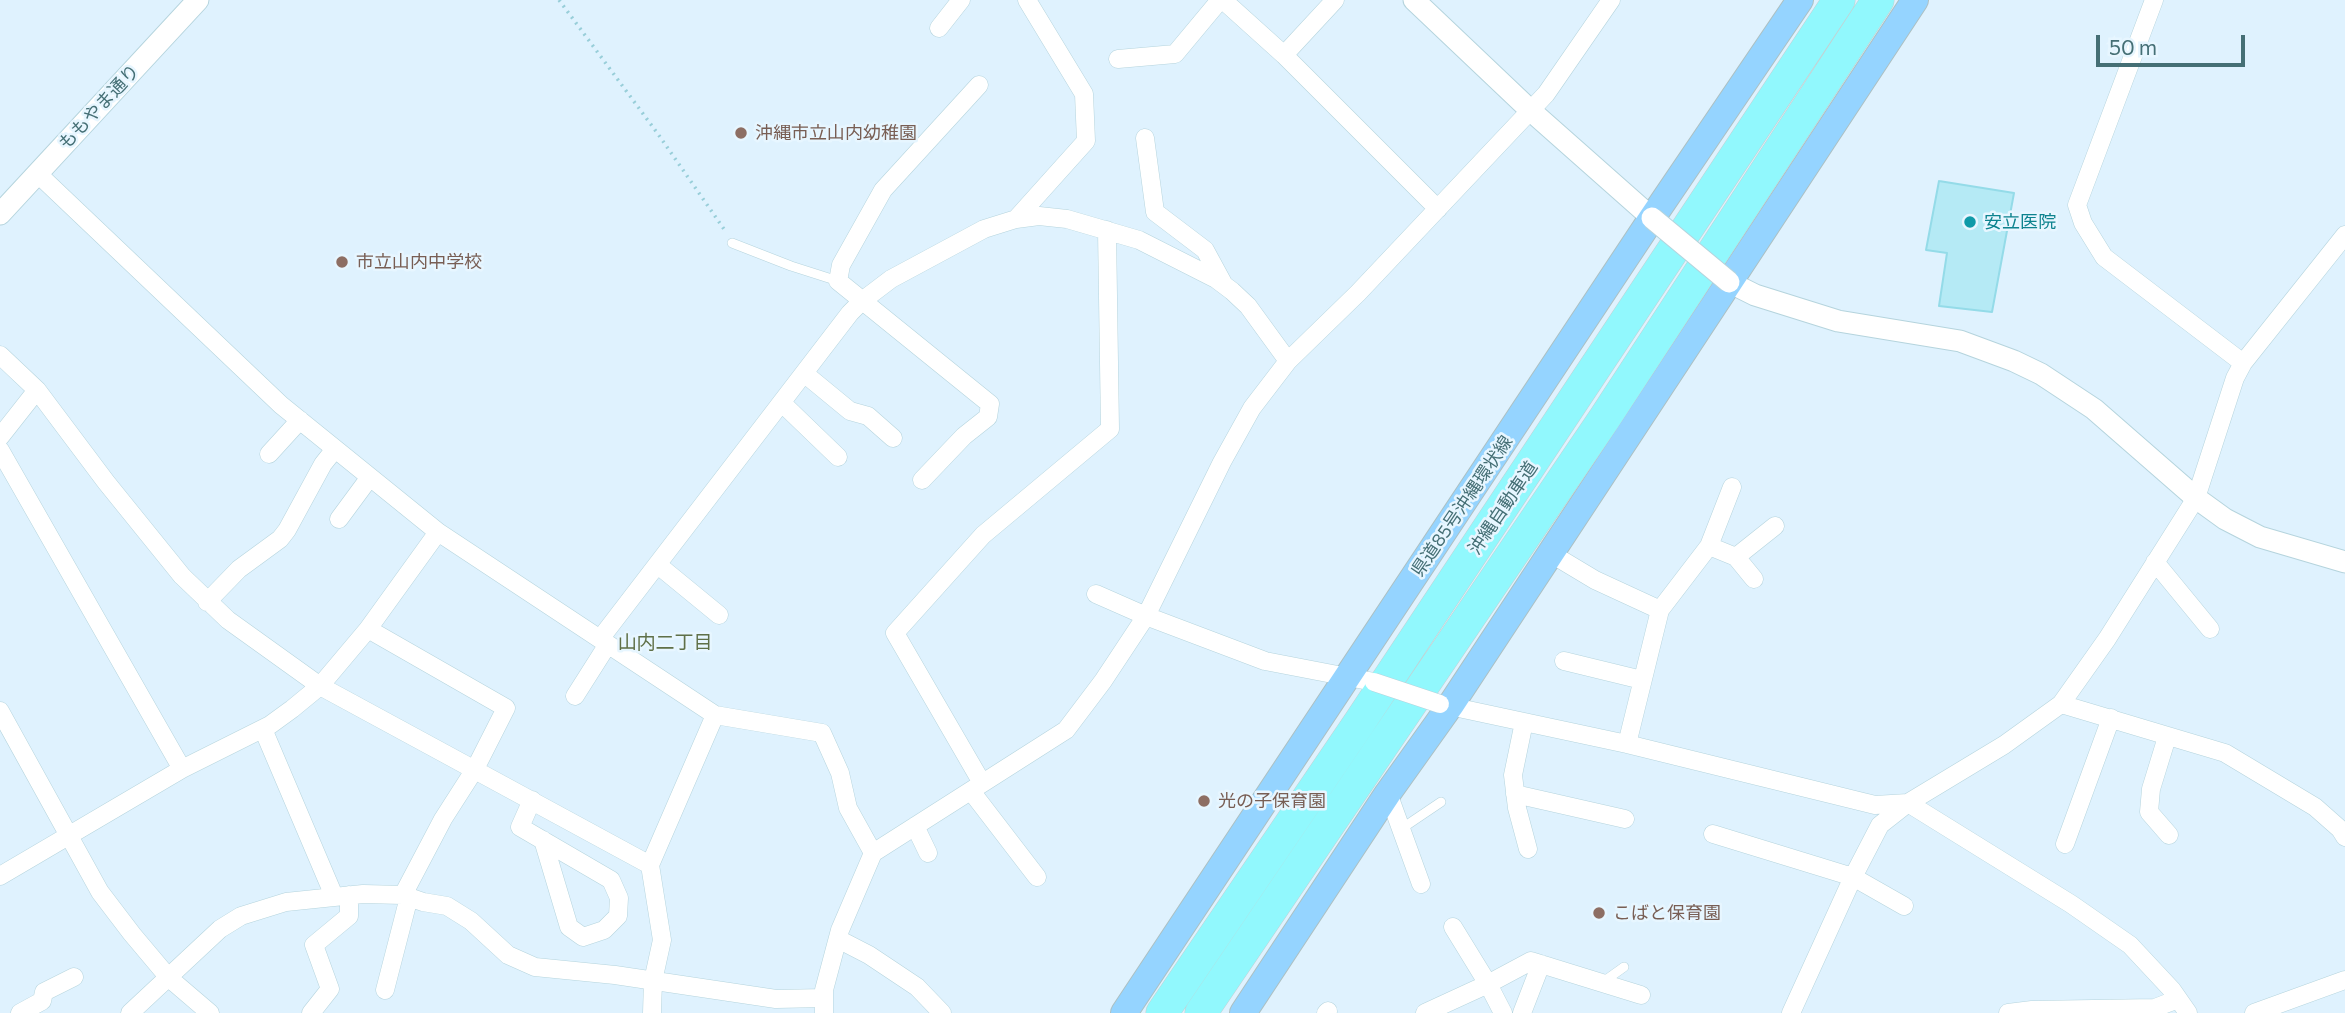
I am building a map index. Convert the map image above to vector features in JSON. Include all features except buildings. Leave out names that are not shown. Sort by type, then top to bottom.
[{"type":"highway","name":"沖縄自動車道","points":[[1162,1013],[1375,700],[1839,0]]},
{"type":"highway","name":"沖縄自動車道","points":[[1201,1013],[1604,419],[1878,0]]},
{"type":"main road","name":"県道85号沖縄環状線","points":[[1124,1013],[1361,679],[1652,218],[1800,0]]},
{"type":"main road","points":[[1243,1013],[1915,0]]},
{"type":"street","name":"ももやま通り","points":[[1,212],[198,0]]},
{"type":"street","points":[[939,27],[961,0]]},
{"type":"street","points":[[1016,219],[1086,141],[1084,94],[1027,0]]},
{"type":"street","points":[[1118,59],[1175,54],[1222,0],[1284,55],[1438,209]]},
{"type":"street","points":[[1284,55],[1335,0]]},
{"type":"street","points":[[1414,0],[1530,110],[1728,282],[1755,295],[1838,321],[1960,341],[2014,361],[2041,374],[2094,410],[2196,498],[2225,519],[2260,537],[2345,562]]},
{"type":"street","points":[[130,1013],[220,929],[241,916],[286,902],[342,896],[406,896],[447,906],[471,920],[508,955],[536,967],[824,1006],[824,990],[838,939],[873,853],[1066,730],[1103,681],[1146,616],[1222,462],[1252,408],[1288,360],[1358,293],[1546,94],[1611,0]]},
{"type":"street","points":[[2154,0],[2077,205],[2082,223],[2104,257],[2243,363]]},
{"type":"street","points":[[922,480],[964,436],[988,417],[990,404],[838,281],[841,265],[883,190],[979,85]]},
{"type":"street","points":[[1145,138],[1155,212],[1205,250],[1224,285]]},
{"type":"street","points":[[37,173],[281,405],[438,532],[715,715],[822,733],[840,773],[848,808],[873,853]]},
{"type":"street","points":[[575,696],[604,642],[658,565],[862,301],[923,260],[984,229],[1016,219],[1039,216],[1067,219],[1139,240],[1224,285],[1248,306],[1288,360]]},
{"type":"street","points":[[1037,877],[976,787],[895,633],[984,536],[1110,429],[1107,230]]},
{"type":"street","points":[[1791,1013],[1853,877],[1880,825],[1908,803],[2004,745],[2061,704],[2107,639],[2196,498],[2235,378],[2243,363],[2345,235]]},
{"type":"street","points":[[0,355],[37,390],[181,576],[207,602],[320,686],[650,865]]},
{"type":"street","points":[[805,374],[850,411],[868,416],[893,438]]},
{"type":"street","points":[[0,437],[37,390]]},
{"type":"street","points":[[783,404],[838,457]]},
{"type":"street","points":[[269,454],[300,420]]},
{"type":"street","points":[[207,602],[239,569],[280,540],[323,464],[335,449]]},
{"type":"street","points":[[0,450],[183,769]]},
{"type":"street","points":[[339,519],[370,477]]},
{"type":"street","points":[[1627,744],[1660,610],[1709,546],[1732,487]]},
{"type":"street","points":[[1736,557],[1775,526]]},
{"type":"street","points":[[0,876],[183,769],[262,729],[292,709],[320,686],[368,629],[438,532]]},
{"type":"street","points":[[1709,546],[1736,557],[1754,579]]},
{"type":"street","points":[[1550,553],[1595,580],[1660,610]]},
{"type":"street","points":[[2155,562],[2210,629]]},
{"type":"street","points":[[658,565],[719,615]]},
{"type":"street","points":[[1096,594],[1265,661],[1361,679],[1445,705],[1627,744],[1875,805],[1908,803],[2071,904],[2130,945],[2183,1006]]},
{"type":"street","points":[[368,629],[506,708],[475,769],[443,819],[406,896],[385,990]]},
{"type":"street","points":[[1564,661],[1642,680]]},
{"type":"street","points":[[2061,704],[2225,753],[2315,807],[2340,829],[2345,837]]},
{"type":"street","points":[[0,711],[100,892],[169,978],[210,1013]]},
{"type":"street","points":[[652,1013],[653,981],[662,940],[650,865],[715,715]]},
{"type":"street","points":[[2066,845],[2111,718]]},
{"type":"street","points":[[1524,722],[1513,775],[1528,849]]},
{"type":"street","points":[[262,729],[349,916],[314,945],[330,989],[311,1013]]},
{"type":"street","points":[[2167,737],[2151,789],[2149,812],[2169,835]]},
{"type":"street","points":[[1388,793],[1421,884]]},
{"type":"street","points":[[1515,794],[1625,819]]},
{"type":"street","points":[[532,800],[520,827],[543,840],[611,880],[619,898],[618,916],[604,930],[583,937],[569,927],[543,840]]},
{"type":"street","points":[[915,826],[928,853]]},
{"type":"street","points":[[1713,834],[1853,877],[1904,906]]},
{"type":"street","points":[[1453,927],[1503,1013]]},
{"type":"street","points":[[838,939],[869,955],[917,987],[942,1013]]},
{"type":"street","points":[[1425,1013],[1531,961],[1641,995]]},
{"type":"street","points":[[1522,1013],[1541,964]]},
{"type":"street","points":[[20,1013],[42,1001],[44,992],[74,977]]},
{"type":"street","points":[[2254,1013],[2345,980]]},
{"type":"street","points":[[2008,1013],[2183,1006]]},
{"type":"lane","points":[[732,243],[838,281]]},
{"type":"lane","points":[[1401,829],[1441,802]]},
{"type":"lane","points":[[1601,982],[1624,967]]},
{"type":"path","points":[[559,0],[717,216],[732,243]]},
{"type":"place","name":"沖縄市立山内幼稚園","points":[[741,133]]},
{"type":"place","name":"安立医院","points":[[1970,222]]},
{"type":"place","name":"市立山内中学校","points":[[342,262]]},
{"type":"place","name":"光の子保育園","points":[[1204,801]]},
{"type":"place","name":"こばと保育園","points":[[1599,913]]},
{"type":"district","name":"山内二丁目","points":[[665,643]]}]
